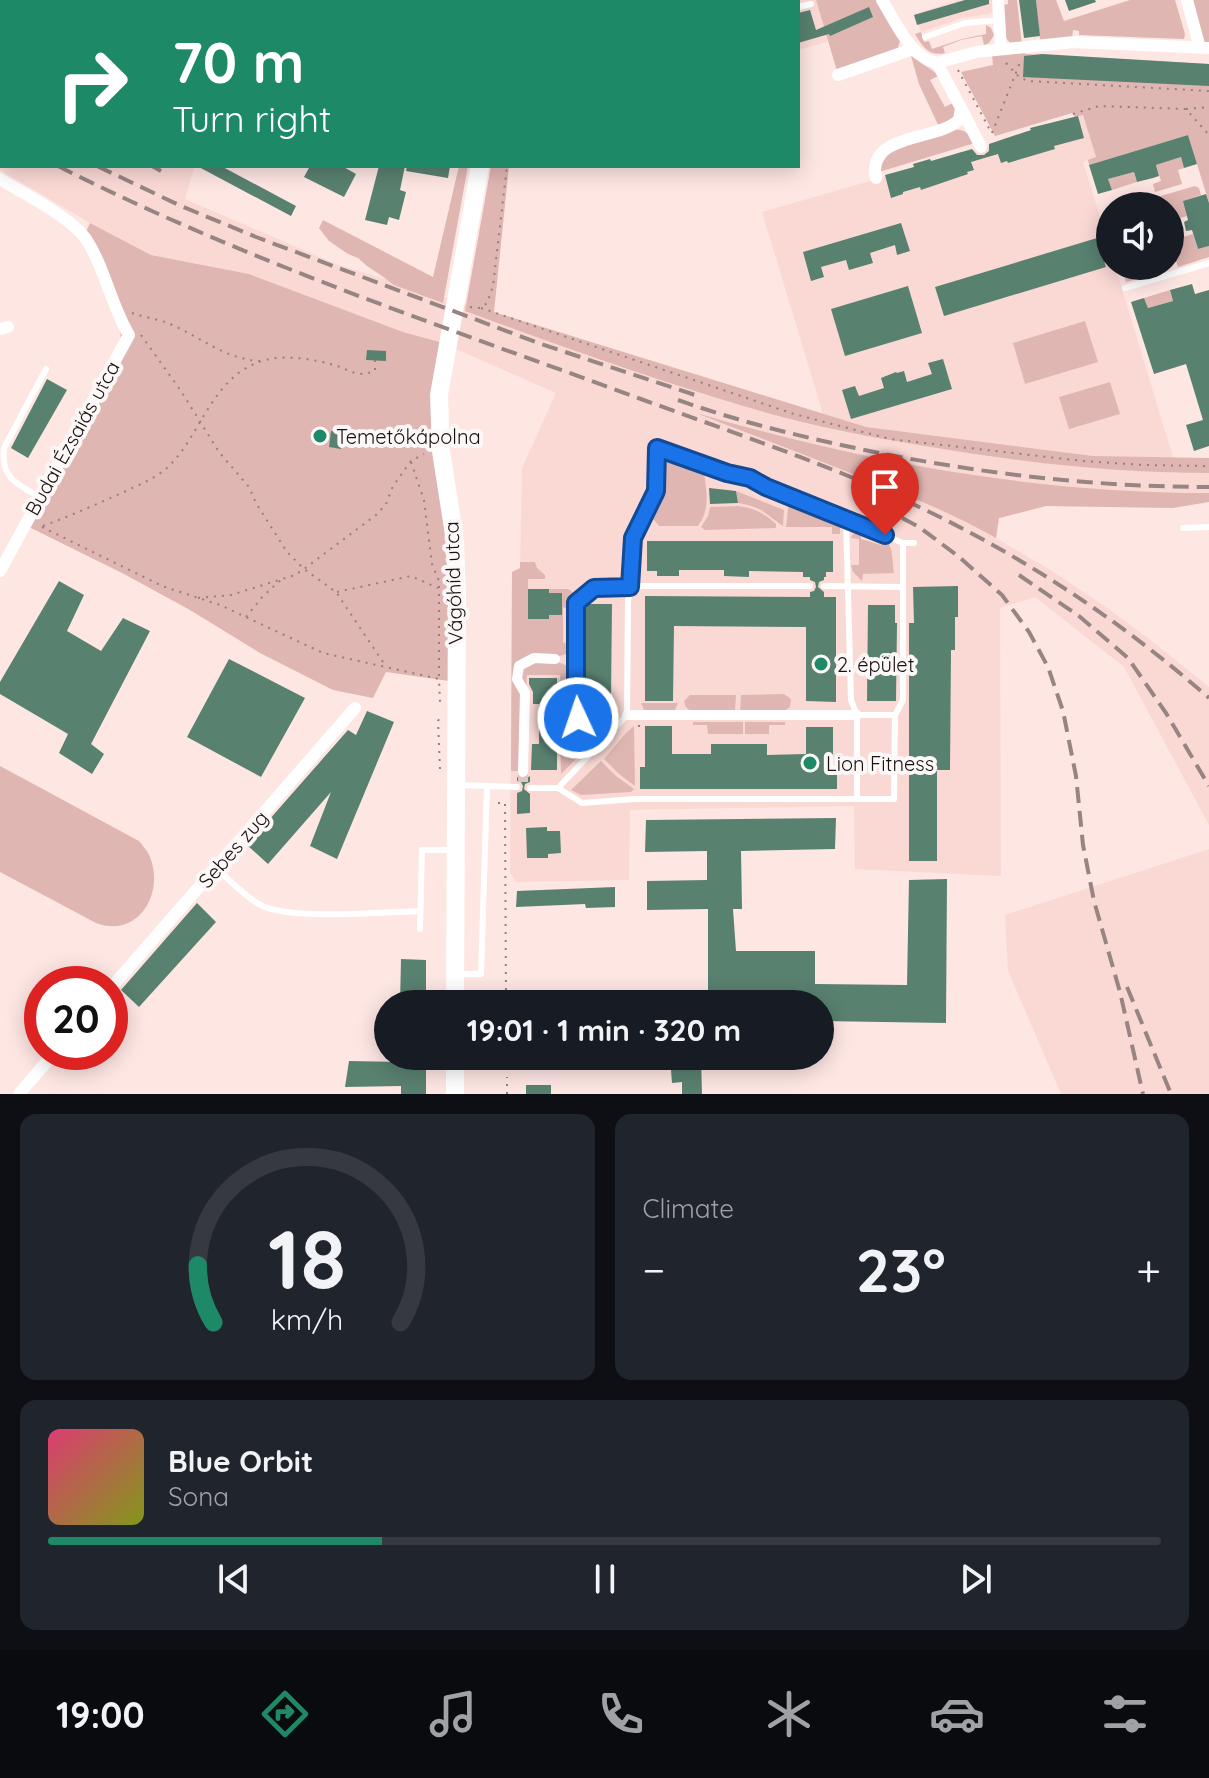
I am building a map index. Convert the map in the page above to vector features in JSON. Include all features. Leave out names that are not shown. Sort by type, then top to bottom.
[{"type":"main road","name":"Vágóhíd utca","points":[[455,990],[457,599],[455,541],[441,451],[439,395],[480,168]]},
{"type":"main road","points":[[455,1070],[455,1094]]},
{"type":"street","points":[[882,0],[913,49],[924,59],[937,63],[970,53],[1074,42],[1205,48],[1187,0]]},
{"type":"street","points":[[998,0],[1001,49]]},
{"type":"street","points":[[838,75],[913,49]]},
{"type":"street","points":[[937,63],[981,147]]},
{"type":"street","points":[[876,178],[876,161],[886,149],[953,126],[959,120],[961,108]]},
{"type":"street","name":"Budai Ézsaiás utca","points":[[0,179],[67,221],[84,236],[129,335],[0,571]]},
{"type":"street","points":[[523,772],[525,693],[517,679],[517,672],[519,666],[534,658],[555,659]]},
{"type":"street","name":"Sebes zug","points":[[128,968],[355,708]]},
{"type":"street","points":[[627,715],[857,715]]},
{"type":"street","points":[[19,1094],[40,1070]]},
{"type":"lane","points":[[800,7],[811,4]]},
{"type":"lane","points":[[925,37],[965,23],[999,20]]},
{"type":"lane","points":[[1125,288],[1209,263]]},
{"type":"lane","points":[[40,497],[8,479],[1,458],[46,369]]},
{"type":"lane","points":[[558,788],[627,715],[628,602],[633,538],[656,491],[657,448],[750,478],[903,543],[914,543]]},
{"type":"lane","points":[[846,520],[851,700],[857,715],[857,799]]},
{"type":"lane","points":[[1183,528],[1209,527]]},
{"type":"lane","points":[[530,788],[558,788],[582,803],[635,799],[894,799],[895,715],[903,700],[903,543]]},
{"type":"lane","points":[[608,735],[578,718],[576,698],[576,603],[594,588],[810,586]]},
{"type":"lane","points":[[824,586],[903,587]]},
{"type":"lane","points":[[555,659],[576,660]]},
{"type":"lane","points":[[857,715],[895,715]]},
{"type":"lane","points":[[456,785],[517,787]]},
{"type":"lane","points":[[455,974],[481,974],[487,786]]},
{"type":"lane","points":[[420,929],[422,850],[456,850]]},
{"type":"lane","points":[[216,868],[261,906],[279,910],[315,915],[420,911]]},
{"type":"path","points":[[955,65],[992,133],[1024,53],[1023,48]]},
{"type":"path","points":[[1001,49],[1015,73],[1028,81],[1209,91]]},
{"type":"path","points":[[1073,114],[1099,106],[1209,107]]},
{"type":"path","points":[[1186,109],[1209,135]]},
{"type":"path","points":[[481,308],[487,303],[495,275],[507,168]]},
{"type":"path","points":[[462,305],[481,308],[794,414],[890,439],[1083,461],[1209,466]]},
{"type":"path","points":[[132,322],[125,311],[170,324],[234,357],[261,361],[308,358],[359,374],[375,371],[375,360]]},
{"type":"path","points":[[140,333],[219,452],[249,487],[287,552],[304,569],[336,592],[386,668]]},
{"type":"path","points":[[261,361],[234,376],[223,388],[176,458],[157,477],[42,527],[162,586],[220,605],[323,653],[439,679]]},
{"type":"path","points":[[196,599],[231,595],[304,569],[376,515],[386,504],[402,472],[421,455]]},
{"type":"path","points":[[411,461],[424,500],[432,564],[439,581],[440,703]]},
{"type":"path","points":[[336,592],[411,576],[439,588]]},
{"type":"path","points":[[246,617],[263,596],[283,579]]},
{"type":"path","points":[[440,766],[438,721],[441,715]]},
{"type":"path","points":[[639,724],[639,732]]},
{"type":"path","points":[[505,803],[506,990]]},
{"type":"shaded area","points":[[800,0],[816,0],[828,42],[800,49]]},
{"type":"shaded area","points":[[816,0],[877,0],[900,41],[897,50],[837,71]]},
{"type":"shaded area","points":[[958,0],[994,0],[994,10],[990,14],[962,18],[921,32],[914,14]]},
{"type":"shaded area","points":[[1008,0],[1017,0],[1022,45],[1011,44],[1005,37],[1003,5],[1008,4]]},
{"type":"shaded area","points":[[1036,0],[1056,0],[1064,21],[1130,0],[1175,0],[1184,39],[1079,35],[1079,31],[1073,30],[1072,39],[1040,40]]},
{"type":"shaded area","points":[[1190,0],[1209,0],[1209,43],[1204,42]]},
{"type":"shaded area","points":[[986,25],[994,35],[989,43],[984,45],[982,36],[961,40],[943,47],[945,53],[939,54],[927,50],[915,34],[921,32],[924,42],[929,41],[932,49],[962,39],[986,34]]},
{"type":"shaded area","points":[[1025,52],[1209,64],[1209,203],[1188,135],[1089,165],[1088,160],[1096,157],[1083,115],[1075,117],[1072,113],[995,136],[961,72],[993,65],[992,55]]},
{"type":"shaded area","points":[[911,56],[936,73],[938,76],[930,80],[945,107],[953,103],[955,107],[955,116],[939,127],[919,84]]},
{"type":"shaded area","points":[[1083,114],[1096,158],[1083,162],[1096,204],[1096,280],[1119,280],[1173,457],[1173,473],[1209,473],[1209,493],[1173,493],[1173,508],[1046,506],[999,518],[996,538],[1103,605],[1209,687],[1209,825],[1124,667],[1035,597],[1000,608],[1001,876],[855,869],[854,806],[630,810],[629,880],[516,882],[510,872],[512,572],[520,568],[522,468],[556,393],[440,342],[403,332],[249,274],[151,255],[90,223],[0,168],[194,168],[185,199],[336,264],[823,414],[762,212],[898,173],[930,159],[931,162],[1002,143],[1001,139],[1031,131],[1030,128]]},
{"type":"shaded area","points":[[962,130],[975,143],[879,172],[890,151]]},
{"type":"shaded area","points":[[1181,157],[1184,168],[1178,170],[1182,184],[1155,192],[1153,184],[1161,181],[1156,165]]},
{"type":"shaded area","points":[[459,168],[468,168],[443,303],[394,285],[329,241],[319,228],[323,220],[433,277]]},
{"type":"shaded area","points":[[491,168],[509,168],[494,312],[866,427],[1093,456],[1209,458],[1209,473],[1102,469],[1031,462],[835,430],[676,385],[465,311]]},
{"type":"shaded area","points":[[1134,172],[1137,182],[1112,190],[1108,179]]},
{"type":"shaded area","points":[[1195,186],[1201,195],[1184,201],[1184,192],[1174,192]]},
{"type":"shaded area","points":[[90,223],[151,255],[249,274],[403,332],[440,342],[452,611],[449,681],[386,672],[373,698],[333,690],[260,653],[124,574],[25,525],[121,348],[120,319],[84,236]]},
{"type":"shaded area","points":[[1193,234],[1198,249],[1209,246],[1209,257],[1184,265],[1184,237]]},
{"type":"shaded area","points":[[1170,290],[1173,301],[1148,308],[1144,298]]},
{"type":"shaded area","points":[[1085,321],[1098,362],[1025,384],[1013,343]]},
{"type":"shaded area","points":[[1110,382],[1120,414],[1069,429],[1059,397]]},
{"type":"shaded area","points":[[696,413],[886,460],[1014,481],[1144,492],[1209,493],[1209,502],[1173,508],[1046,506],[999,518],[996,538],[904,494]]},
{"type":"shaded area","points":[[664,457],[704,471],[706,506],[698,526],[659,526],[650,515],[662,494],[661,466]]},
{"type":"shaded area","points":[[736,491],[784,510],[783,526],[758,509],[738,503]]},
{"type":"shaded area","points":[[789,500],[836,517],[840,534],[832,534],[832,527],[786,527]]},
{"type":"shaded area","points":[[738,506],[763,514],[776,524],[776,528],[705,530],[701,527],[710,507]]},
{"type":"shaded area","points":[[859,530],[862,531],[861,539],[881,545],[884,538],[887,541],[894,573],[863,574],[862,581],[853,572],[851,565],[859,565],[859,539],[851,538]]},
{"type":"shaded area","points":[[520,562],[535,562],[545,575],[545,579],[528,579],[528,619],[562,615],[562,593],[549,593],[549,589],[568,589],[577,595],[571,611],[563,607],[563,642],[572,647],[568,652],[560,656],[536,655],[517,663],[521,693],[520,771],[511,771],[512,572],[520,568]]},
{"type":"shaded area","points":[[533,662],[566,665],[571,697],[561,695],[560,675],[527,675],[526,689],[522,684],[522,668]]},
{"type":"shaded area","points":[[784,694],[791,699],[790,707],[786,710],[740,711],[741,695]]},
{"type":"shaded area","points":[[690,695],[736,695],[735,711],[692,711],[686,708],[684,701]]},
{"type":"shaded area","points":[[611,699],[612,711],[597,718],[588,714],[579,700]]},
{"type":"shaded area","points":[[641,703],[678,703],[675,710],[644,710]]},
{"type":"shaded area","points":[[693,722],[743,722],[743,734],[708,734],[707,725],[693,725]]},
{"type":"shaded area","points":[[745,722],[785,722],[785,725],[769,725],[769,734],[745,734]]},
{"type":"shaded area","points":[[634,726],[635,786],[604,759]]},
{"type":"shaded area","points":[[584,727],[591,734],[588,747],[561,774],[560,728]]},
{"type":"shaded area","points":[[601,761],[634,789],[631,792],[581,795],[571,790]]},
{"type":"shaded area","points":[[0,766],[139,841],[150,857],[154,877],[149,902],[142,912],[123,925],[96,923],[0,872]]},
{"type":"shaded area","points":[[1209,849],[1209,1094],[1061,1094],[1008,971],[1005,915]]},
{"type":"building","points":[[965,0],[989,0],[989,4],[917,25],[914,15]]},
{"type":"building","points":[[1019,0],[1036,0],[1040,36],[1024,38]]},
{"type":"building","points":[[1065,0],[1095,0],[1096,2],[1069,11]]},
{"type":"building","points":[[869,7],[873,17],[830,36],[800,42],[800,12],[810,10],[816,30]]},
{"type":"building","points":[[1042,54],[1209,64],[1209,86],[1023,77],[1024,56]]},
{"type":"building","points":[[1078,116],[1084,138],[1008,163],[1001,163],[998,154],[971,162],[974,170],[968,174],[891,198],[885,175],[914,167],[913,164],[972,149],[977,155],[984,155],[989,151],[989,144],[1030,128]]},
{"type":"building","points":[[1188,135],[1197,164],[1184,168],[1181,157],[1156,165],[1159,176],[1153,178],[1137,182],[1134,172],[1108,179],[1112,190],[1105,192],[1097,192],[1089,165]]},
{"type":"building","points":[[201,168],[225,168],[296,206],[291,216]]},
{"type":"building","points":[[309,168],[346,168],[356,174],[344,197],[304,177]]},
{"type":"building","points":[[378,168],[405,168],[400,190],[406,192],[399,220],[389,217],[387,225],[365,220]]},
{"type":"building","points":[[407,168],[450,168],[448,178],[406,171]]},
{"type":"building","points":[[1206,194],[1209,203],[1209,246],[1198,249],[1192,230],[1186,231],[1184,222],[1188,220],[1184,201]]},
{"type":"building","points":[[901,223],[910,251],[897,255],[895,245],[870,253],[873,263],[849,270],[846,260],[821,267],[824,277],[811,281],[803,252]]},
{"type":"building","points":[[1096,238],[1096,270],[944,316],[935,287]]},
{"type":"building","points":[[1192,284],[1195,294],[1209,290],[1209,446],[1194,451],[1186,425],[1203,420],[1186,364],[1154,374],[1131,302],[1144,298],[1148,308],[1173,301],[1170,290]]},
{"type":"building","points":[[908,286],[922,333],[845,356],[831,309]]},
{"type":"building","points":[[367,350],[386,351],[386,361],[366,360]]},
{"type":"building","points":[[943,359],[952,389],[851,419],[842,390],[855,386],[859,396],[884,388],[881,378],[904,371],[907,382],[932,374],[928,363]]},
{"type":"building","points":[[47,379],[67,390],[28,458],[11,448]]},
{"type":"building","points":[[331,431],[343,433],[341,449],[329,447]]},
{"type":"building","points":[[709,488],[736,491],[738,503],[710,504]]},
{"type":"building","name":"2. épület","points":[[647,541],[833,541],[833,572],[826,572],[818,587],[824,592],[824,597],[836,597],[836,702],[806,701],[806,627],[674,626],[673,701],[645,701],[645,596],[810,597],[810,592],[816,587],[810,577],[803,577],[803,572],[749,571],[749,577],[724,576],[724,570],[679,570],[679,576],[657,576],[657,571],[647,571]]},
{"type":"building","points":[[59,581],[84,595],[67,631],[101,651],[123,618],[150,631],[91,744],[104,754],[92,774],[59,753],[68,734],[0,694],[0,682]]},
{"type":"building","points":[[958,586],[955,650],[951,650],[950,770],[937,770],[937,861],[909,861],[909,623],[914,623],[913,587]]},
{"type":"building","points":[[528,589],[549,589],[549,593],[562,593],[562,615],[549,615],[549,619],[528,619]]},
{"type":"building","points":[[584,604],[612,604],[611,697],[584,697]]},
{"type":"building","points":[[868,605],[895,605],[896,701],[867,701]]},
{"type":"building","points":[[229,659],[305,698],[261,777],[187,737]]},
{"type":"building","points":[[529,678],[557,678],[557,770],[531,770],[532,744],[539,744],[539,704],[533,704]]},
{"type":"building","points":[[367,711],[394,722],[337,859],[310,846],[331,792],[268,864],[247,845],[348,730],[356,735]]},
{"type":"building","points":[[645,726],[672,726],[672,754],[711,754],[711,744],[767,744],[767,755],[806,754],[806,727],[833,727],[833,769],[837,769],[837,789],[640,789],[640,767],[645,767]]},
{"type":"building","points":[[530,776],[530,782],[525,784],[524,789],[530,794],[530,813],[517,814],[517,793],[522,791],[523,786],[517,777],[524,780]]},
{"type":"building","points":[[836,818],[835,849],[741,851],[742,909],[733,909],[736,951],[815,951],[815,984],[907,985],[909,880],[947,879],[946,1023],[834,1021],[834,990],[708,990],[708,909],[647,910],[647,881],[707,880],[707,851],[645,852],[646,820]]},
{"type":"building","points":[[547,827],[547,831],[560,831],[561,853],[548,854],[548,858],[527,858],[526,828]]},
{"type":"building","points":[[615,887],[615,907],[586,908],[585,904],[516,907],[517,891]]},
{"type":"building","points":[[197,903],[216,922],[139,1007],[128,997],[128,982]]},
{"type":"building","points":[[401,959],[426,960],[426,990],[400,990]]},
{"type":"building","points":[[349,1061],[374,1061],[374,1070],[426,1070],[426,1094],[401,1094],[401,1086],[345,1087]]},
{"type":"building","points":[[671,1070],[701,1070],[702,1094],[682,1094],[682,1082],[672,1083]]},
{"type":"building","points":[[526,1085],[551,1085],[551,1094],[526,1094]]},
{"type":"tunnel","points":[[523,772],[523,787]]},
{"type":"railway","points":[[62,168],[273,262],[420,319],[806,459],[928,511],[1062,587],[1123,629],[1209,698]]},
{"type":"railway","points":[[101,168],[256,237],[541,344],[698,396]]},
{"type":"railway","points":[[156,168],[161,171]]},
{"type":"railway","points":[[678,400],[791,433],[947,465],[1077,481],[1209,487]]},
{"type":"railway","points":[[860,495],[919,527],[1002,595],[1029,632],[1048,667],[1063,711],[1076,776],[1083,845],[1094,901],[1120,992],[1143,1094]]},
{"type":"railway","points":[[1019,575],[1079,616],[1128,658],[1166,713],[1209,786]]},
{"type":"railway","points":[[1127,987],[1171,1094]]},
{"type":"place","name":"Temetőkápolna","points":[[320,436]]},
{"type":"place","name":"2. épület","points":[[821,664]]},
{"type":"place","name":"Lion Fitness","points":[[810,763]]},
{"type":"route","points":[[578,718],[576,603],[594,588],[630,587],[633,538],[656,491],[657,448],[750,478],[885,535]]}]
